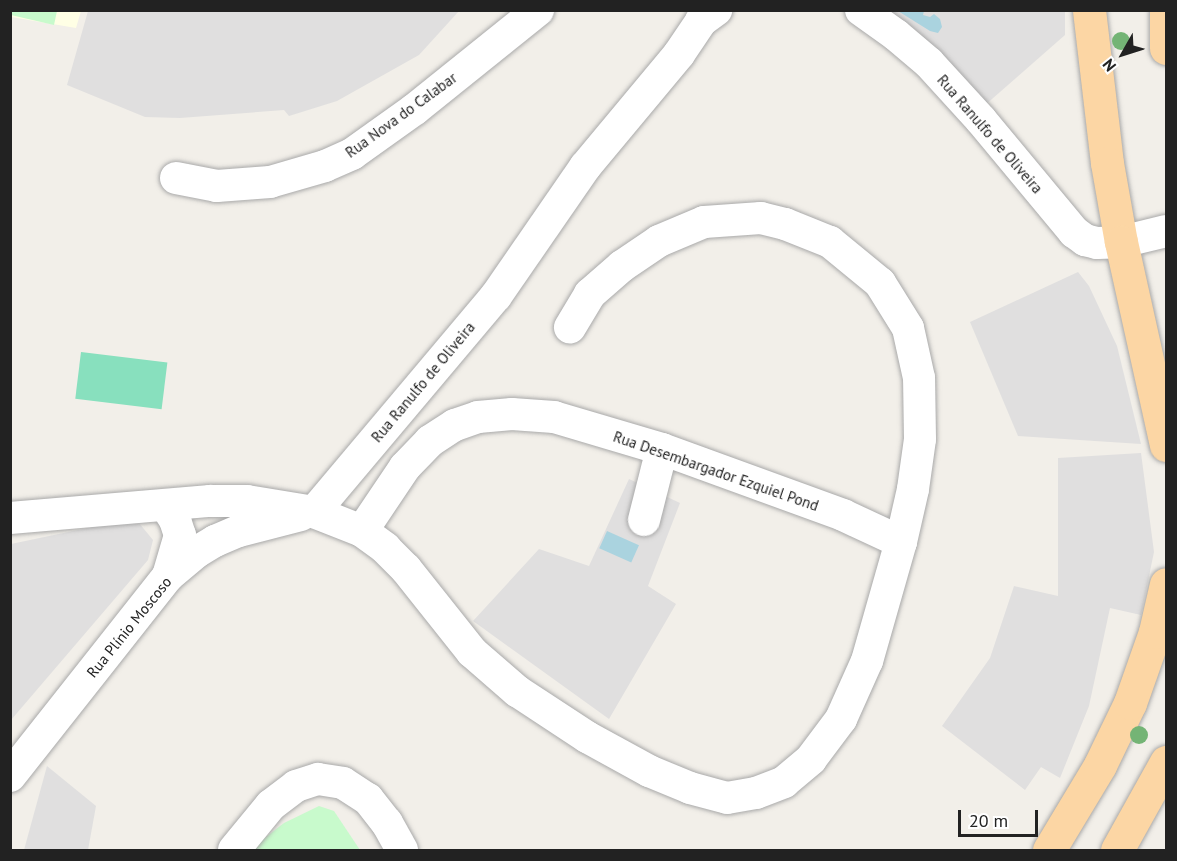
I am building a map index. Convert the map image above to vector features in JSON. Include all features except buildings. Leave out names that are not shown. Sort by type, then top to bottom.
[{"type":"main road","points":[[1089,10],[1107,163],[1121,242],[1167,445]]},
{"type":"main road","points":[[1167,11],[1167,48]]},
{"type":"main road","points":[[1049,850],[1100,765],[1130,703],[1155,632],[1167,584]]},
{"type":"main road","points":[[1117,850],[1167,762]]},
{"type":"street","name":"Rua Nova do Calabar","points":[[177,178],[217,186],[270,182],[325,166],[343,158],[415,109],[538,10]]},
{"type":"street","name":"Rua Ranulfo de Oliveira","points":[[314,512],[496,296],[585,167],[679,54],[701,21],[716,10]]},
{"type":"street","name":"Rua Ranulfo de Oliveira","points":[[861,10],[929,63],[981,120],[1074,232],[1085,240],[1097,243],[1121,242],[1167,231]]},
{"type":"street","points":[[10,518],[210,501],[247,501],[314,512],[362,531],[385,548],[406,569],[472,652],[517,691],[587,737],[649,771],[690,788],[727,798],[756,793],[784,782],[811,759],[841,719],[867,661],[901,542],[913,489],[920,439],[919,378],[908,328],[880,283],[830,242],[785,224],[761,218],[704,222],[659,241],[622,266],[590,294],[570,327]]},
{"type":"street","name":"Rua Desembargador Ezquiel Pond","points":[[362,531],[405,467],[430,441],[455,425],[478,417],[512,414],[554,417],[662,448],[843,515],[901,542]]},
{"type":"street","points":[[644,520],[662,448]]},
{"type":"street","points":[[166,506],[175,520],[180,535],[168,576]]},
{"type":"street","name":"Rua Plínio Moscoso","points":[[10,776],[168,576],[195,553],[215,541],[239,531],[314,512]]},
{"type":"street","points":[[234,850],[271,805],[296,786],[318,779],[343,783],[368,799],[387,823],[402,850]]},
{"type":"shaded area","points":[[88,10],[459,11],[419,55],[337,101],[289,116],[284,110],[180,118],[145,117],[67,85]]},
{"type":"shaded area","points":[[10,11],[81,11],[76,28],[11,17]]},
{"type":"shaded area","points":[[882,11],[1065,11],[1065,35],[984,106]]},
{"type":"shaded area","points":[[1078,272],[1089,286],[1117,346],[1141,444],[1018,436],[970,322]]},
{"type":"shaded area","points":[[1141,453],[1154,552],[1141,615],[1110,608],[1089,706],[1060,778],[1041,767],[1025,790],[942,726],[990,658],[1014,586],[1058,596],[1058,458]]},
{"type":"shaded area","points":[[629,479],[680,503],[648,586],[676,604],[609,719],[473,621],[539,549],[589,566]]},
{"type":"shaded area","points":[[111,523],[139,523],[153,540],[148,560],[11,720],[11,544]]},
{"type":"shaded area","points":[[47,766],[96,806],[88,850],[24,850]]},
{"type":"green space","points":[[11,10],[57,11],[54,25],[11,15]]},
{"type":"green space","points":[[81,352],[167,363],[162,409],[75,399]]},
{"type":"green space","points":[[319,806],[334,811],[360,850],[249,850],[284,823]]},
{"type":"water","points":[[898,11],[924,11],[923,15],[930,17],[934,14],[940,19],[942,27],[938,33],[930,31]]},
{"type":"water","points":[[607,531],[639,545],[631,563],[599,548]]}]
